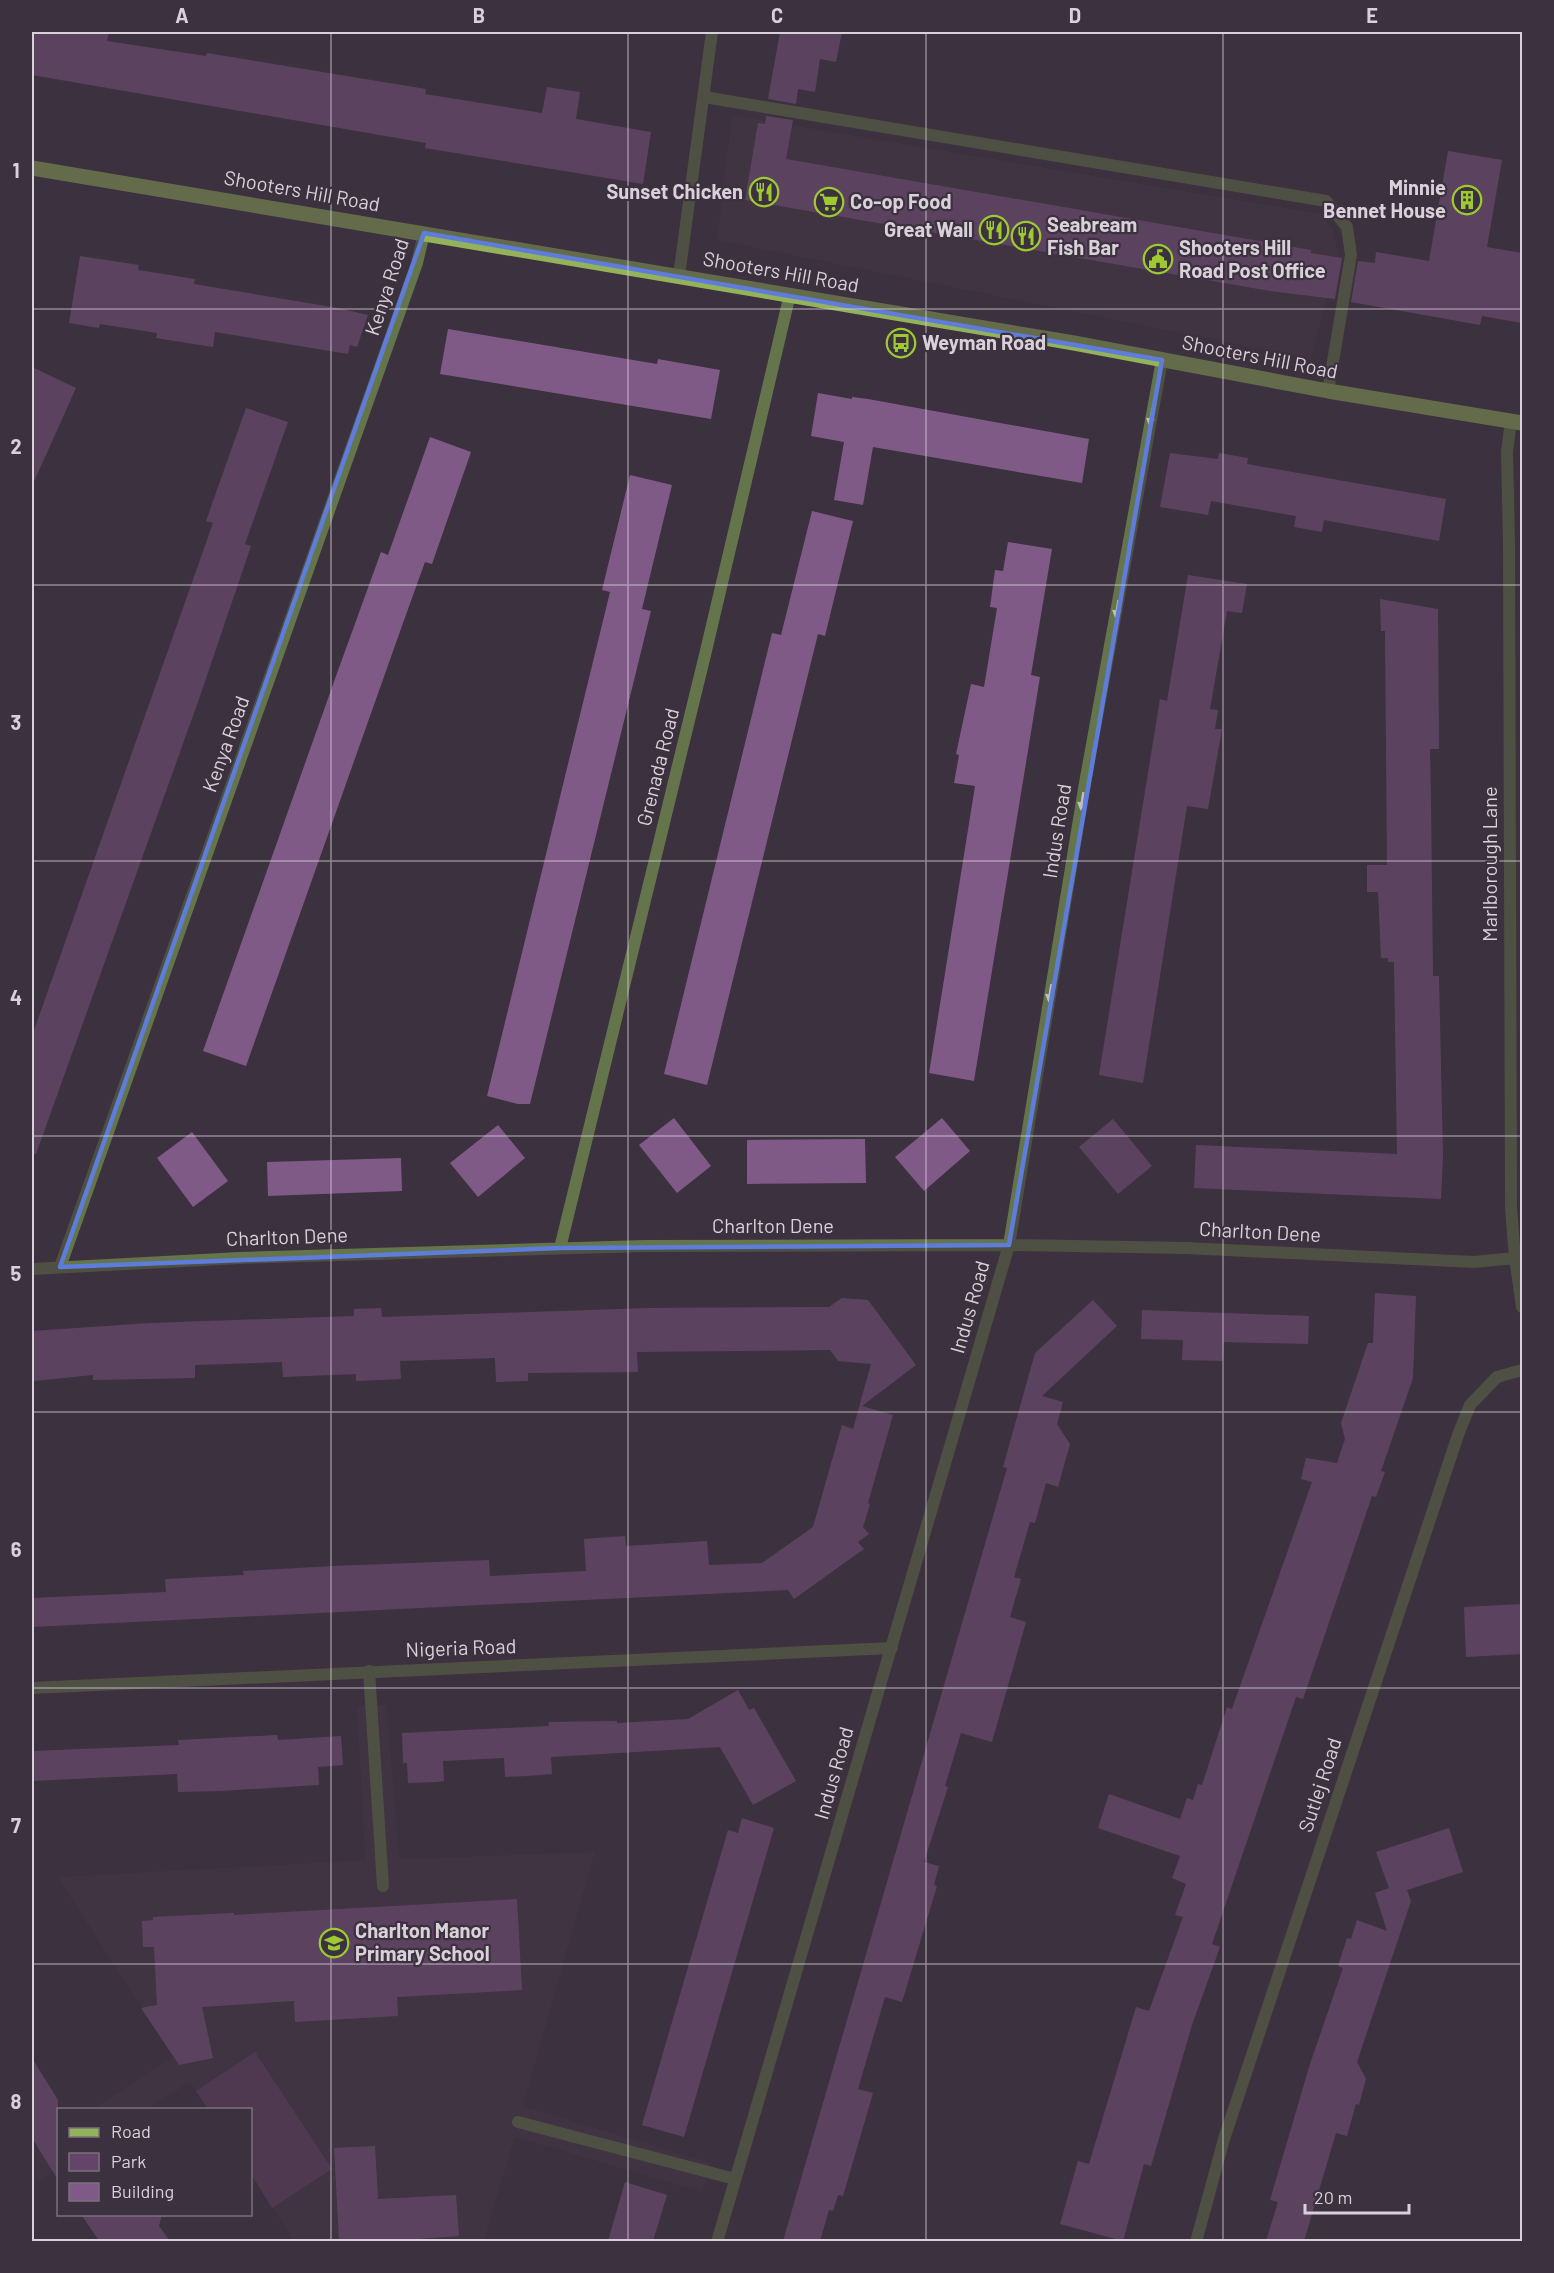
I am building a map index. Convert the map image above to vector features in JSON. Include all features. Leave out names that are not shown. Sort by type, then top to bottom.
[{"type":"main road","name":"Shooters Hill Road","points":[[32,168],[790,294],[1328,391],[1517,422]]},
{"type":"street","points":[[679,276],[712,32]]},
{"type":"street","points":[[704,97],[1326,201],[1347,226],[1351,255],[1328,391]]},
{"type":"street","name":"Kenya Road","points":[[60,1268],[414,274],[424,233]]},
{"type":"street","name":"Grenada Road","points":[[560,1248],[790,294]]},
{"type":"street","name":"Indus Road","points":[[717,2241],[1009,1245],[1085,783],[1162,360]]},
{"type":"street","name":"Marlborough Lane","points":[[1517,422],[1507,452],[1511,1208],[1522,1306]]},
{"type":"street","name":"Charlton Dene","points":[[32,1269],[240,1258],[560,1248],[1009,1245],[1186,1248],[1474,1262],[1515,1258]]},
{"type":"street","name":"Sutlej Road","points":[[1196,2241],[1224,2139],[1458,1435],[1470,1405],[1497,1377],[1522,1370]]},
{"type":"street","name":"Nigeria Road","points":[[32,1688],[892,1648]]},
{"type":"street","points":[[369,1671],[383,1886]]},
{"type":"street","points":[[518,2122],[735,2179]]},
{"type":"highlighted area","points":[[424,233],[1162,360],[1009,1245],[560,1248],[60,1267]]},
{"type":"shaded area","points":[[732,115],[1321,214],[1333,230],[1338,254],[1311,359],[717,240]]},
{"type":"shaded area","name":"Charlton Manor Primary School","points":[[387,1705],[399,1859],[595,1852],[523,2106],[711,2163],[702,2192],[515,2137],[484,2241],[294,2241],[252,2176],[252,2108],[207,2108],[190,2082],[150,2108],[94,2108],[174,2056],[57,1877],[365,1860],[357,1706]]},
{"type":"shaded area","points":[[57,2132],[57,2169],[32,2185],[32,2149]]},
{"type":"green space","points":[[255,2052],[332,2169],[272,2208],[252,2176],[252,2108],[207,2108],[196,2091]]},
{"type":"building","points":[[32,32],[109,32],[107,41],[206,56],[207,53],[426,89],[425,94],[542,113],[547,87],[580,92],[576,119],[651,132],[643,184],[425,148],[426,143],[32,75]]},
{"type":"building","points":[[780,32],[842,32],[836,62],[820,59],[815,92],[798,89],[796,104],[768,99]]},
{"type":"building","points":[[766,116],[793,120],[786,159],[1311,250],[1311,253],[1342,258],[1335,299],[1270,291],[745,200],[758,123],[765,124]]},
{"type":"building","name":"Minnie Bennet House","points":[[1448,151],[1502,160],[1487,247],[1522,253],[1522,323],[1482,316],[1480,325],[1351,302],[1358,261],[1375,263],[1376,252],[1429,261]]},
{"type":"building","points":[[80,256],[139,265],[138,270],[195,279],[194,284],[368,315],[357,347],[350,345],[348,354],[215,332],[213,347],[156,338],[157,333],[100,324],[99,328],[69,323]]},
{"type":"building","points":[[448,329],[657,364],[658,359],[720,370],[711,419],[440,374]]},
{"type":"building","points":[[32,367],[76,388],[32,486]]},
{"type":"building","points":[[818,393],[852,399],[852,397],[868,399],[1089,439],[1082,483],[873,447],[863,505],[834,500],[844,442],[811,436]]},
{"type":"building","points":[[246,408],[288,422],[245,544],[251,546],[199,699],[36,1154],[32,1153],[32,1036],[213,523],[206,521]]},
{"type":"building","points":[[430,437],[471,452],[432,564],[425,562],[246,1066],[203,1051],[381,552],[388,555]]},
{"type":"building","points":[[1170,453],[1218,459],[1219,453],[1248,458],[1247,464],[1446,499],[1439,541],[1324,520],[1322,532],[1294,527],[1296,516],[1211,501],[1208,515],[1160,507]]},
{"type":"building","points":[[630,475],[672,485],[642,609],[651,611],[530,1104],[518,1104],[487,1096],[610,592],[602,590]]},
{"type":"building","points":[[812,511],[853,521],[825,636],[818,634],[707,1085],[664,1074],[772,633],[781,635]]},
{"type":"building","points":[[1008,542],[1052,549],[1031,675],[1040,677],[974,1081],[929,1073],[975,786],[954,783],[959,755],[956,754],[971,684],[984,687],[997,608],[990,607],[995,570],[1003,571]]},
{"type":"building","points":[[1188,575],[1247,584],[1242,613],[1227,611],[1210,709],[1218,710],[1215,729],[1222,729],[1208,809],[1187,806],[1143,1083],[1099,1075],[1160,699],[1167,701]]},
{"type":"building","points":[[1380,599],[1438,609],[1439,749],[1430,749],[1433,976],[1439,976],[1443,1156],[1441,1199],[1194,1188],[1196,1145],[1397,1154],[1394,962],[1388,962],[1388,958],[1381,958],[1378,892],[1367,892],[1367,865],[1387,865],[1385,631],[1381,631]]},
{"type":"building","points":[[674,1118],[711,1166],[677,1193],[639,1145]]},
{"type":"building","points":[[942,1118],[970,1151],[924,1191],[895,1157]]},
{"type":"building","points":[[1113,1119],[1152,1166],[1118,1194],[1079,1147]]},
{"type":"building","points":[[498,1125],[525,1158],[478,1197],[450,1163]]},
{"type":"building","points":[[192,1132],[228,1181],[193,1207],[157,1158]]},
{"type":"building","points":[[865,1139],[866,1183],[747,1184],[747,1140]]},
{"type":"building","points":[[401,1158],[402,1191],[268,1196],[267,1162]]},
{"type":"building","points":[[1375,1293],[1416,1296],[1413,1378],[1381,1471],[1385,1472],[1376,1497],[1372,1496],[1303,1699],[1296,1697],[1212,1944],[1220,1947],[1192,2025],[1151,2166],[1144,2164],[1123,2241],[1060,2224],[1078,2161],[1089,2164],[1136,2007],[1149,2011],[1183,1917],[1175,1915],[1186,1884],[1172,1878],[1180,1856],[1098,1828],[1109,1794],[1180,1819],[1187,1798],[1193,1800],[1198,1784],[1202,1785],[1227,1707],[1232,1709],[1312,1482],[1301,1479],[1306,1458],[1337,1463],[1345,1439],[1341,1423],[1368,1343],[1373,1343]]},
{"type":"building","points":[[842,1298],[868,1300],[916,1365],[862,1406],[893,1415],[863,1527],[869,1534],[858,1542],[864,1549],[794,1599],[788,1590],[32,1627],[32,1598],[166,1592],[165,1579],[244,1575],[243,1571],[489,1560],[490,1576],[586,1571],[584,1539],[625,1536],[626,1546],[707,1541],[709,1565],[762,1563],[813,1527],[842,1425],[853,1429],[871,1364],[838,1361],[830,1350],[637,1352],[638,1372],[528,1373],[528,1381],[496,1382],[495,1358],[400,1361],[401,1379],[356,1381],[356,1374],[283,1377],[282,1362],[195,1365],[195,1378],[93,1380],[93,1375],[34,1381],[32,1331],[150,1323],[354,1316],[354,1309],[381,1308],[382,1317],[649,1308],[829,1307]]},
{"type":"building","points":[[1093,1300],[1117,1326],[1042,1396],[1063,1402],[1057,1424],[1070,1444],[1058,1487],[1046,1483],[1035,1523],[1030,1522],[1014,1577],[1021,1579],[1010,1617],[1026,1622],[992,1742],[961,1733],[945,1786],[948,1787],[924,1862],[939,1866],[934,1885],[937,1886],[902,2002],[885,1997],[858,2089],[873,2093],[843,2196],[838,2195],[833,2211],[829,2210],[820,2241],[783,2241],[1007,1468],[1003,1467],[1035,1353]]},
{"type":"building","points":[[1142,1310],[1309,1316],[1308,1344],[1224,1342],[1223,1361],[1182,1360],[1183,1340],[1141,1339]]},
{"type":"building","points":[[1522,1604],[1522,1654],[1466,1657],[1464,1607]]},
{"type":"building","points":[[738,1690],[749,1710],[754,1708],[796,1781],[753,1805],[720,1747],[551,1757],[552,1774],[528,1776],[505,1777],[504,1758],[443,1761],[444,1781],[435,1782],[408,1783],[407,1763],[403,1763],[402,1733],[549,1726],[548,1722],[617,1721],[617,1723],[688,1719]]},
{"type":"building","points":[[277,1735],[278,1740],[341,1736],[343,1765],[318,1767],[319,1785],[220,1791],[178,1792],[177,1774],[32,1781],[32,1751],[179,1745],[178,1740]]},
{"type":"building","points":[[742,1818],[774,1828],[684,2137],[642,2125],[728,1830],[738,1833]]},
{"type":"building","points":[[1449,1828],[1463,1872],[1407,1890],[1411,1901],[1357,2062],[1366,2079],[1359,2105],[1356,2104],[1347,2136],[1336,2133],[1304,2241],[1266,2241],[1278,2202],[1270,2200],[1310,2064],[1343,1968],[1338,1966],[1347,1938],[1351,1939],[1357,1920],[1387,1931],[1375,1893],[1389,1888],[1376,1852]]},
{"type":"building","points":[[517,1899],[522,1990],[397,1997],[398,2016],[295,2022],[294,2001],[202,2007],[213,2058],[179,2065],[141,2008],[157,2005],[154,1947],[143,1947],[142,1921],[153,1920],[153,1917],[234,1913],[234,1915]]},
{"type":"building","points":[[32,2058],[58,2100],[57,2178],[32,2138]]},
{"type":"building","points":[[375,2146],[378,2199],[456,2195],[459,2236],[391,2241],[339,2241],[334,2148]]},
{"type":"building","points":[[625,2182],[667,2195],[653,2241],[608,2241]]},
{"type":"building","points":[[82,2216],[162,2216],[159,2226],[170,2241],[99,2241]]},
{"type":"place","name":"Sunset Chicken","points":[[764,192]]},
{"type":"place","name":"Minnie Bennet House","points":[[1467,200]]},
{"type":"place","name":"Co-op Food","points":[[829,202]]},
{"type":"place","name":"Great Wall","points":[[994,230]]},
{"type":"place","name":"Seabream Fish Bar","points":[[1026,236]]},
{"type":"place","name":"Shooters Hill Road Post Office","points":[[1158,259]]},
{"type":"place","name":"Weyman Road","points":[[901,343]]},
{"type":"place","name":"Charlton Manor Primary School","points":[[334,1943]]}]
